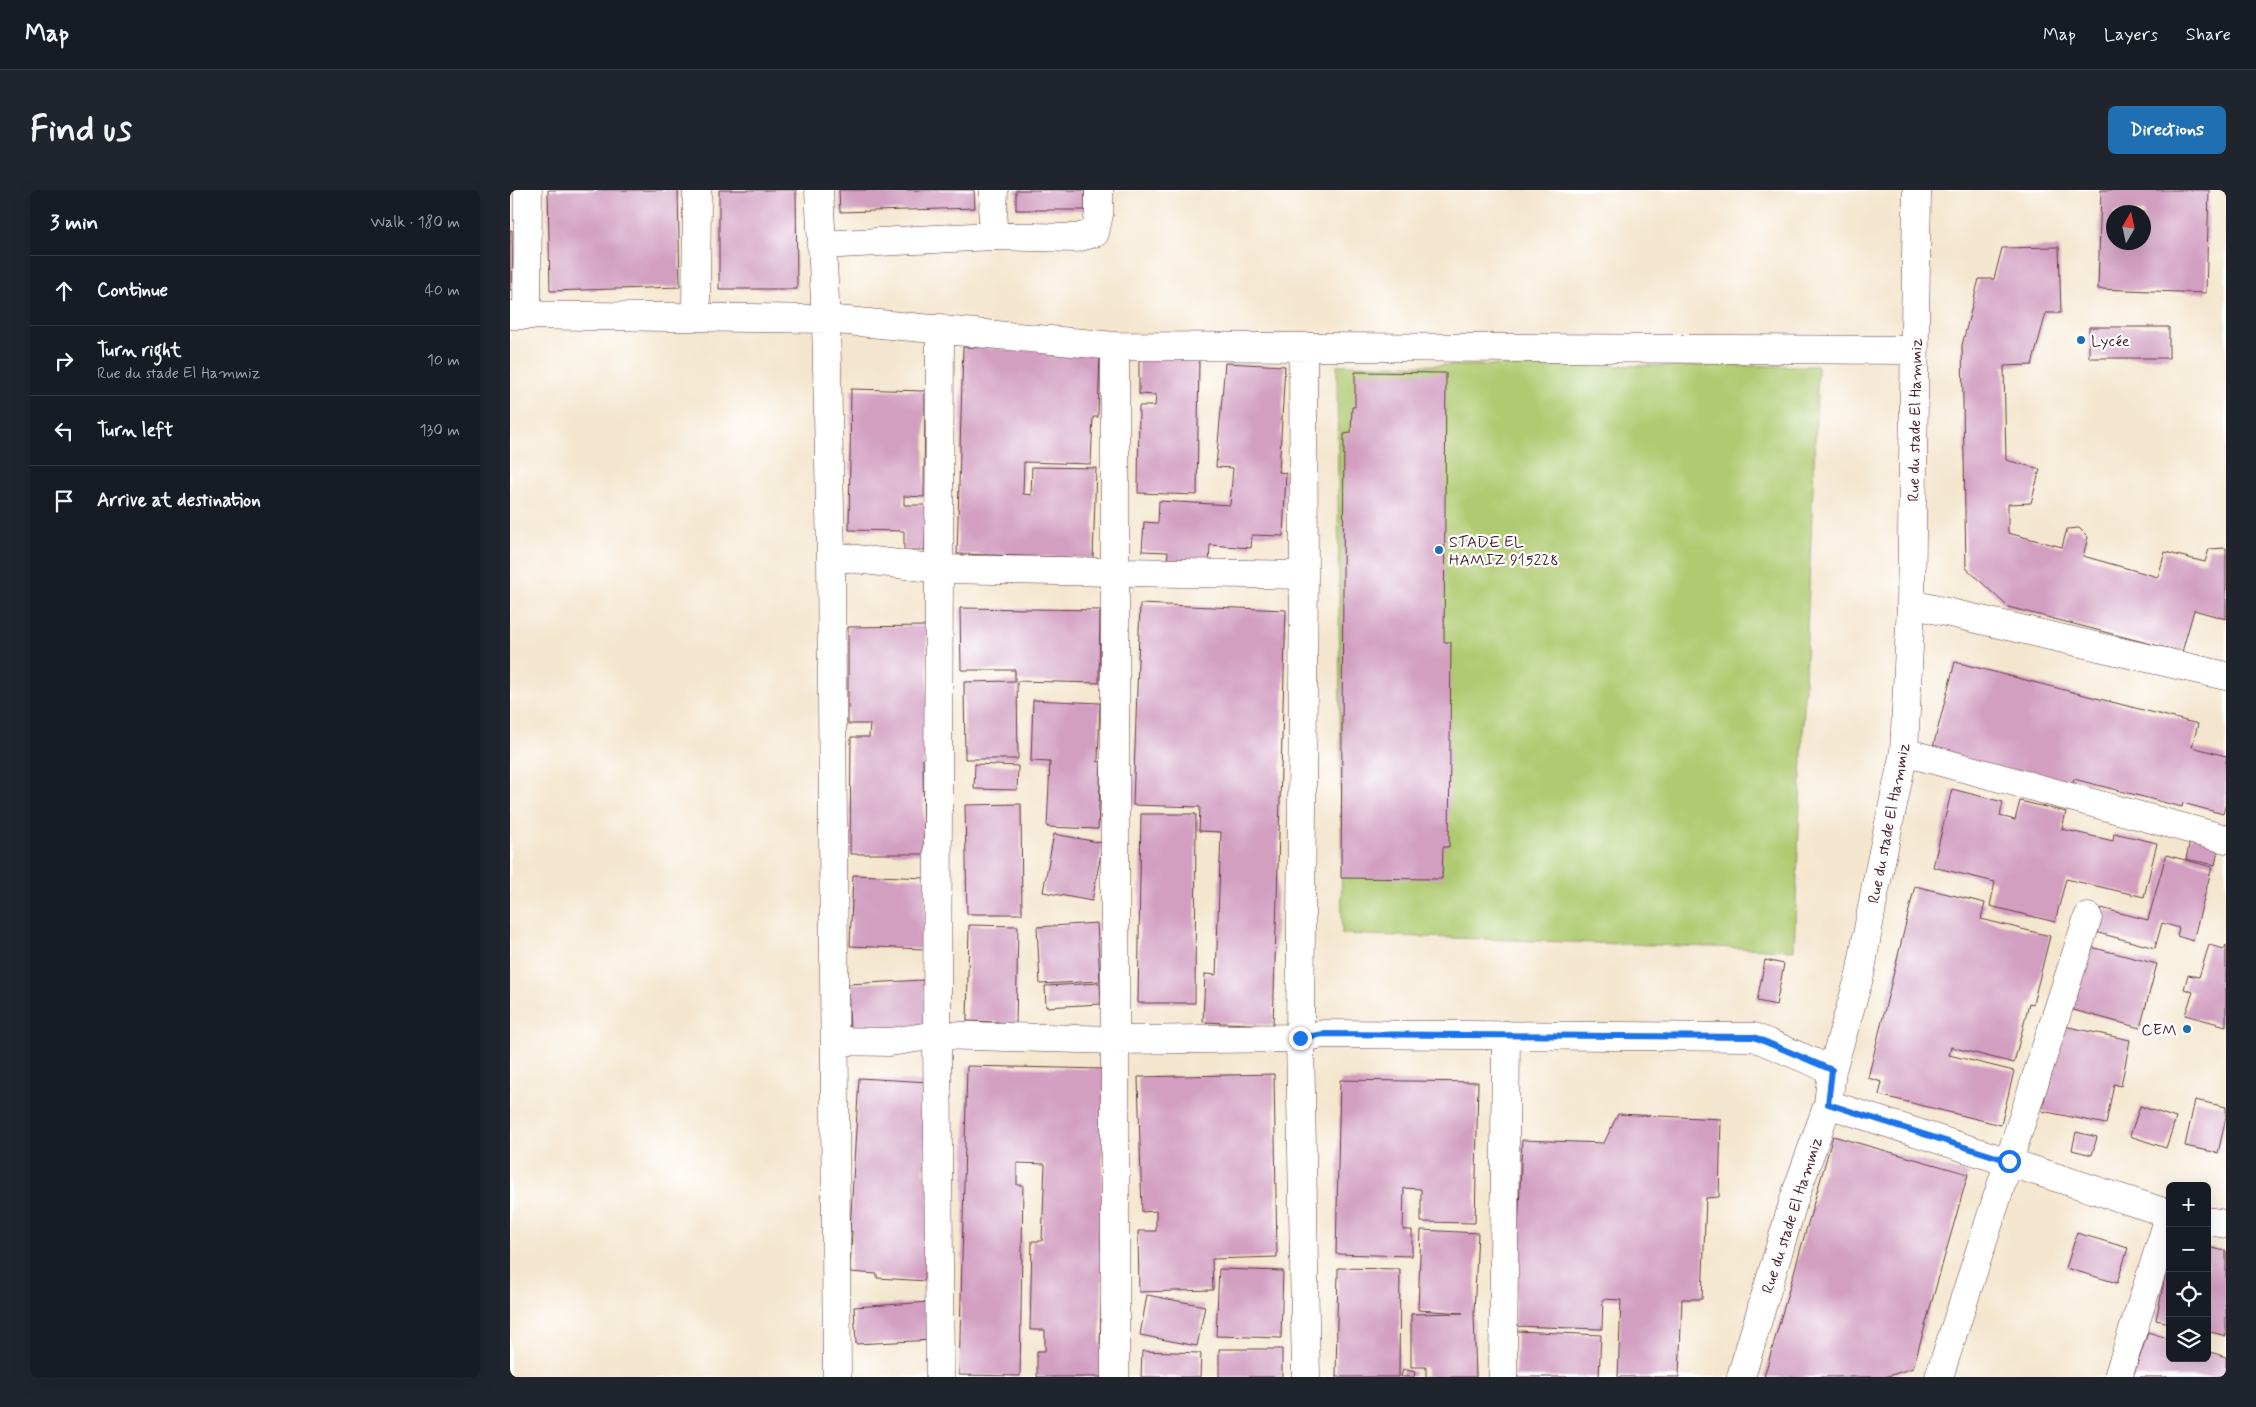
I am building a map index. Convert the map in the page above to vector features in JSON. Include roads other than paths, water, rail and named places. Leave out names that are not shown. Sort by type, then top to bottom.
[{"type":"street","points":[[528,190],[519,315],[826,319],[940,328],[1115,346],[1914,350]]},
{"type":"street","points":[[696,317],[697,190]]},
{"type":"street","points":[[819,190],[826,319],[831,556],[837,1377]]},
{"type":"street","points":[[992,236],[994,190]]},
{"type":"street","points":[[821,245],[992,236],[1076,238],[1095,233],[1099,214],[1099,190]]},
{"type":"street","name":"Rue du stade El Hammiz","points":[[1741,1377],[1796,1193],[1828,1104],[1832,1070],[1860,975],[1875,890],[1904,752],[1911,604],[1917,190]]},
{"type":"street","points":[[940,328],[937,1035],[940,1377]]},
{"type":"street","points":[[1115,346],[1115,1377]]},
{"type":"street","points":[[1303,348],[1304,575],[1300,1038],[1306,1377]]},
{"type":"street","points":[[831,556],[940,569],[1304,575]]},
{"type":"street","points":[[1911,604],[2226,676]]},
{"type":"street","points":[[1904,752],[2226,839]]},
{"type":"street","points":[[1939,1377],[2088,917]]},
{"type":"street","points":[[835,1042],[890,1042],[937,1035],[1114,1040],[1300,1038],[1324,1034],[1754,1037],[1832,1070]]},
{"type":"street","points":[[1503,1377],[1506,1035]]},
{"type":"street","points":[[1828,1104],[2166,1213]]},
{"type":"street","points":[[2211,1222],[2226,1224]]},
{"type":"street","points":[[2118,1377],[2166,1227]]},
{"type":"place","name":"Lycée","points":[[2081,340]]},
{"type":"place","name":"STADE EL HAMIZ 915228","points":[[1439,550]]},
{"type":"place","name":"CEM","points":[[2187,1029]]}]
